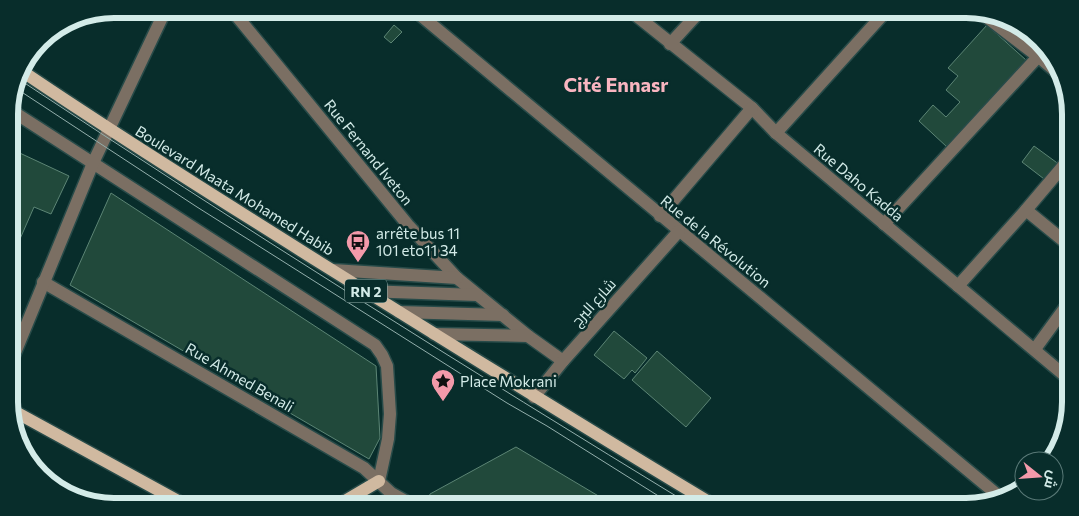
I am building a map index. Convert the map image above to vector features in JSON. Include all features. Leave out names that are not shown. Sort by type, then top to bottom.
[{"type":"main road","name":"Boulevard Maata Mohamed Habib","points":[[26,74],[108,129],[365,291],[534,397],[703,498]]},
{"type":"main road","points":[[18,413],[174,499]]},
{"type":"main road","points":[[350,499],[379,482]]},
{"type":"street","points":[[18,344],[93,163],[162,18]]},
{"type":"street","name":"Rue Fernand Iveton","points":[[237,18],[408,225],[457,278],[528,336],[563,361]]},
{"type":"street","name":"Rue de la Révolution","points":[[423,18],[995,493]]},
{"type":"street","name":"Rue Daho Kadda","points":[[639,18],[752,108],[776,133],[1062,373]]},
{"type":"street","points":[[670,44],[694,18]]},
{"type":"street","points":[[776,133],[880,18]]},
{"type":"street","points":[[998,24],[1034,47]]},
{"type":"street","points":[[884,224],[1041,54]]},
{"type":"street","points":[[660,216],[752,108]]},
{"type":"street","points":[[18,115],[375,345],[387,366],[390,414],[388,439],[379,482]]},
{"type":"street","points":[[958,286],[1062,167]]},
{"type":"street","points":[[1026,210],[1062,239]]},
{"type":"street","name":"شارع البرج","points":[[534,397],[563,361],[679,231]]},
{"type":"street","points":[[333,270],[457,278]]},
{"type":"street","name":"Rue Ahmed Benali","points":[[43,282],[364,468],[391,493],[401,499]]},
{"type":"street","points":[[365,291],[477,295]]},
{"type":"street","points":[[399,312],[503,315]]},
{"type":"street","points":[[1035,349],[1062,312]]},
{"type":"street","points":[[434,334],[528,336]]},
{"type":"building","points":[[394,25],[402,32],[391,43],[384,37]]},
{"type":"building","points":[[987,25],[1026,60],[947,147],[919,121],[933,105],[946,117],[960,102],[946,90],[958,76],[948,68]]},
{"type":"building","points":[[1034,146],[1060,165],[1048,182],[1022,162]]},
{"type":"building","points":[[18,152],[69,176],[51,214],[34,207],[18,243]]},
{"type":"building","points":[[111,193],[376,366],[380,438],[369,459],[70,285]]},
{"type":"building","points":[[614,331],[647,358],[635,373],[632,370],[624,379],[594,355]]},
{"type":"building","points":[[657,351],[711,398],[686,427],[632,380]]},
{"type":"building","points":[[516,447],[603,498],[429,499],[430,494]]},
{"type":"tram line","points":[[23,82],[354,296],[680,498]]},
{"type":"tram line","points":[[20,91],[197,207],[507,403],[662,498]]},
{"type":"place","name":"arrête bus 11 101 eto11 34","points":[[358,263]]},
{"type":"place","name":"Place Mokrani","points":[[443,402]]},
{"type":"district","name":"Cité Ennasr","points":[[616,84]]}]
